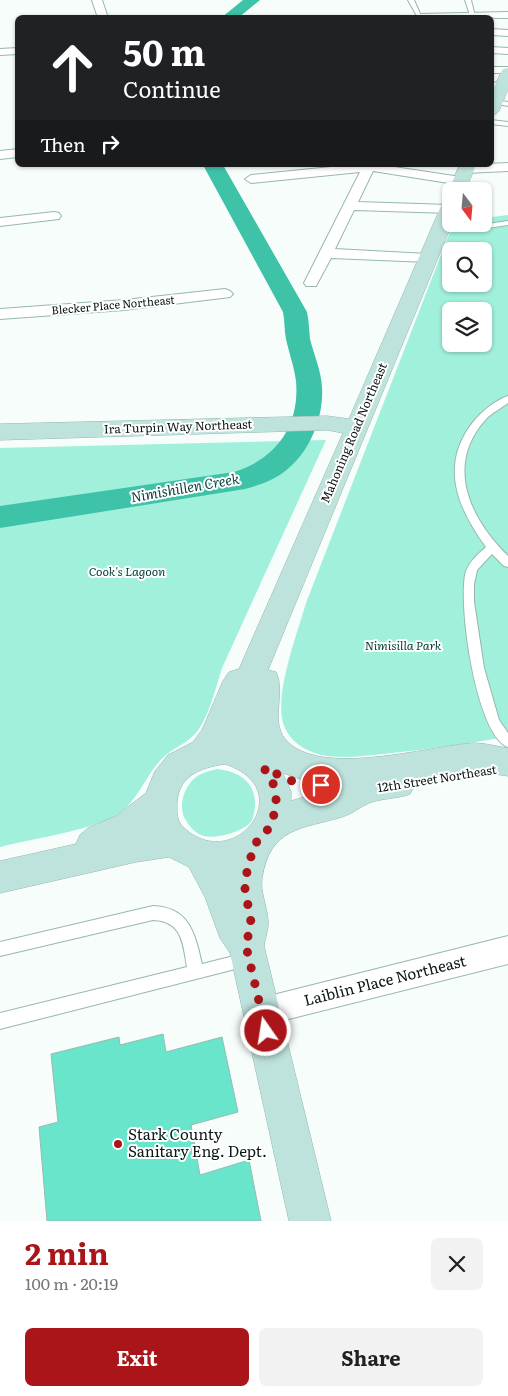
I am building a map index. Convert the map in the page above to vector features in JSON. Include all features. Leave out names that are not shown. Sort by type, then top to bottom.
[{"type":"main road","points":[[495,109],[503,80]]},
{"type":"main road","name":"Mahoning Road Northeast","points":[[257,763],[244,737],[242,717],[245,695],[256,661],[442,226]]},
{"type":"main road","name":"Ira Turpin Way Northeast","points":[[0,432],[327,423],[357,427]]},
{"type":"main road","points":[[286,591],[292,607],[268,674],[261,716],[266,737],[283,758],[304,768],[342,773],[478,757],[508,762]]},
{"type":"main road","name":"Mahoning Road Northeast","points":[[204,752],[218,730],[229,692],[256,661]]},
{"type":"main road","points":[[248,953],[232,926],[220,891],[188,848],[167,832],[161,820],[159,802],[165,780],[175,768],[187,759],[204,752],[225,750],[240,753],[257,763],[273,783],[277,798],[276,812],[262,837],[245,880],[251,922],[248,953],[310,1221]]},
{"type":"main road","name":"12th Street Northeast","points":[[257,763],[292,781],[311,784],[339,784],[365,789],[508,768]]},
{"type":"main road","name":"12th Street Northeast","points":[[262,837],[293,815],[342,802],[365,789]]},
{"type":"main road","points":[[75,860],[100,839],[134,822],[159,802]]},
{"type":"main road","points":[[0,877],[146,844],[188,848],[217,857],[233,855],[262,837]]},
{"type":"street","points":[[97,0],[102,15]]},
{"type":"street","points":[[473,15],[508,15]]},
{"type":"street","points":[[494,32],[508,33]]},
{"type":"street","points":[[494,50],[508,51]]},
{"type":"street","points":[[0,52],[15,51]]},
{"type":"street","points":[[0,155],[15,153]]},
{"type":"street","points":[[252,180],[287,170],[348,167]]},
{"type":"street","points":[[311,283],[368,167]]},
{"type":"street","points":[[372,167],[442,189]]},
{"type":"street","points":[[478,182],[508,167]]},
{"type":"street","points":[[349,206],[442,195]]},
{"type":"street","points":[[0,222],[54,216]]},
{"type":"street","points":[[326,252],[428,258]]},
{"type":"street","name":"Blecker Place Northeast","points":[[0,314],[124,305],[225,294]]},
{"type":"street","name":"Laiblin Place Northeast","points":[[261,1012],[508,950]]},
{"type":"lane","points":[[411,0],[419,15]]},
{"type":"lane","points":[[468,0],[473,15]]},
{"type":"lane","points":[[495,109],[508,124]]},
{"type":"lane","points":[[492,225],[508,223]]},
{"type":"lane","points":[[508,399],[484,416],[468,435],[460,456],[458,468],[460,487],[466,507],[481,534],[508,563]]},
{"type":"lane","points":[[492,547],[472,570],[468,593],[469,617],[482,681],[493,722],[508,742]]},
{"type":"lane","points":[[0,949],[153,913],[167,913],[176,918],[184,929],[196,973]]},
{"type":"lane","points":[[0,1021],[196,973],[248,953]]},
{"type":"green space","name":"Nimisilla Park","points":[[508,215],[508,737],[414,751],[337,757],[322,755],[302,747],[296,742],[287,732],[282,718],[282,691],[285,676],[306,603],[442,252],[442,292],[492,292],[492,242],[446,242],[450,232],[492,232],[492,217]]},
{"type":"green space","name":"Cook's Lagoon","points":[[326,440],[222,668],[211,703],[199,729],[190,739],[162,759],[125,809],[108,820],[0,847],[0,448]]},
{"type":"green space","points":[[217,769],[232,772],[250,785],[255,799],[255,807],[254,815],[247,826],[236,832],[209,837],[194,831],[184,817],[182,805],[185,792],[191,781],[206,772]]},
{"type":"building","name":"Stark County Sanitary Eng. Dept.","points":[[163,1034],[166,1052],[222,1037],[238,1112],[191,1125],[200,1175],[249,1160],[261,1221],[47,1221],[39,1127],[58,1122],[51,1054],[119,1037],[120,1045]]},
{"type":"waterway","name":"Nimishillen Creek","points":[[232,15],[253,0]]},
{"type":"waterway","name":"Nimishillen Creek","points":[[0,517],[235,482],[257,475],[272,467],[291,448],[305,418],[309,397],[309,387],[298,338],[295,312],[214,167]]},
{"type":"place","name":"Stark County Sanitary Eng. Dept.","points":[[118,1144]]},
{"type":"route","points":[[266,1031],[246,946],[251,922],[245,889],[248,865],[254,845],[266,834],[274,820],[277,805],[276,790],[264,768],[292,781],[321,785]]}]
